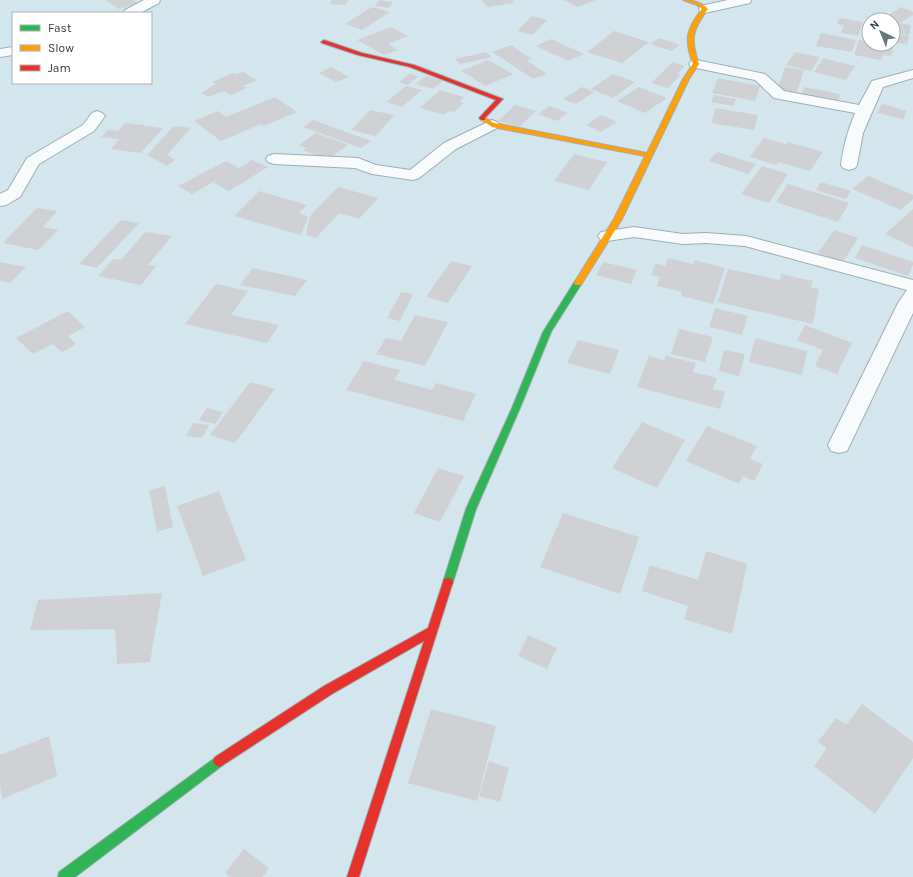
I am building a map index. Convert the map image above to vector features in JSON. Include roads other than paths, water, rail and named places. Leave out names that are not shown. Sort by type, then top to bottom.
[{"type":"street","points":[[132,12],[154,0]]},
{"type":"street","points":[[686,0],[699,4],[705,9]]},
{"type":"street","points":[[696,64],[688,47],[690,30],[705,9],[745,0]]},
{"type":"street","points":[[324,42],[360,54],[412,66],[500,99],[482,118],[492,125],[649,155]]},
{"type":"street","points":[[0,54],[12,51]]},
{"type":"street","points":[[696,64],[760,77],[778,95],[863,110]]},
{"type":"street","points":[[353,877],[471,509],[548,332],[618,219],[686,79],[696,64]]},
{"type":"street","points":[[849,165],[850,150],[863,110],[877,84],[913,74]]},
{"type":"street","points":[[0,201],[14,193],[33,161],[89,128],[97,116]]},
{"type":"street","points":[[274,159],[358,163],[372,169],[413,175],[450,146],[492,125]]},
{"type":"street","points":[[607,236],[634,232],[683,239],[706,238],[746,241],[808,259],[913,286]]},
{"type":"street","points":[[839,445],[913,295]]},
{"type":"street","points":[[64,877],[206,769],[328,690],[432,631]]}]
